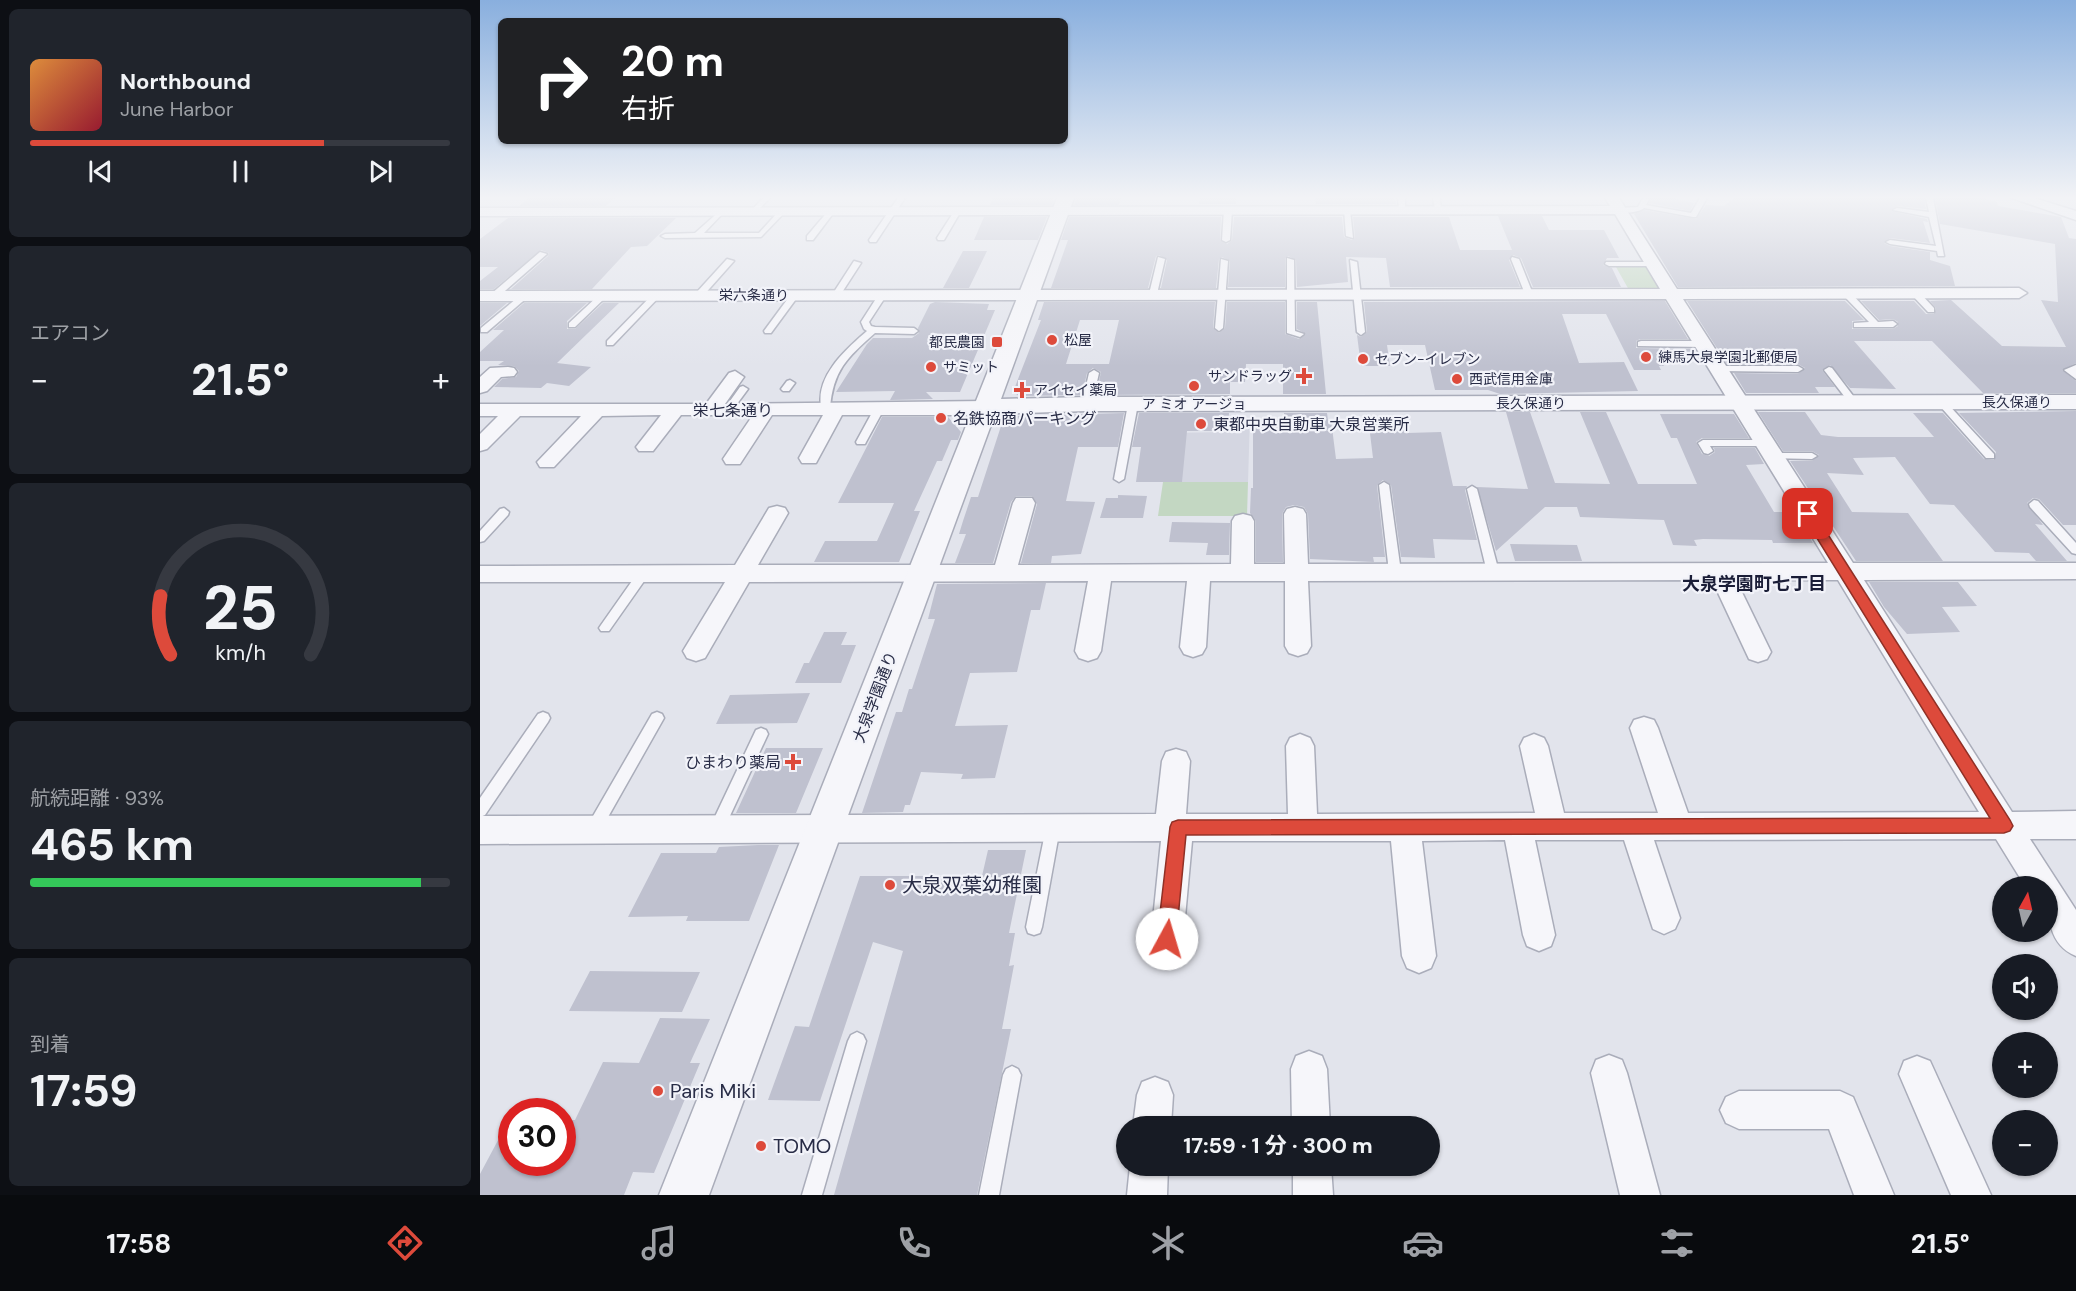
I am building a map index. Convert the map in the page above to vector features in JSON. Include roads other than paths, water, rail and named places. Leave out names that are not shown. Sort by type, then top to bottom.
[{"type":"street","name":"大泉学園通り","points":[[684,1195],[1044,254]]},
{"type":"street","points":[[1647,254],[2036,876]]},
{"type":"street","name":"栄六条通り","points":[[486,298],[657,295],[2019,293]]},
{"type":"street","points":[[480,387],[496,372],[508,372]]},
{"type":"street","points":[[719,410],[739,383]]},
{"type":"street","name":"長久保通り","points":[[986,407],[1087,404],[2076,402]]},
{"type":"street","name":"栄七条通り","points":[[480,410],[986,407]]},
{"type":"street","points":[[733,459],[767,409]]},
{"type":"street","points":[[809,458],[830,409]]},
{"type":"street","points":[[480,445],[515,410]]},
{"type":"street","points":[[547,462],[554,458],[597,410]]},
{"type":"street","points":[[646,447],[675,410]]},
{"type":"street","points":[[1004,573],[1024,503]]},
{"type":"street","points":[[696,651],[777,513]]},
{"type":"street","points":[[1295,514],[1299,646]]},
{"type":"street","points":[[1242,573],[1243,521]]},
{"type":"street","points":[[480,574],[2076,571]]},
{"type":"street","points":[[1720,572],[1758,652]]},
{"type":"street","points":[[1088,651],[1101,573]]},
{"type":"street","points":[[1193,647],[1198,573]]},
{"type":"street","points":[[1644,728],[1678,827]]},
{"type":"street","points":[[1300,746],[1303,827]]},
{"type":"street","points":[[1534,746],[1553,827]]},
{"type":"street","points":[[1167,939],[1176,762]]},
{"type":"street","points":[[480,830],[824,830],[1038,822],[1174,828],[2076,825]]},
{"type":"street","points":[[1405,827],[1419,956]]},
{"type":"street","points":[[1517,827],[1539,935]]},
{"type":"street","points":[[1635,827],[1664,918]]},
{"type":"street","points":[[2058,911],[2076,940]]},
{"type":"street","points":[[1309,1069],[1311,1116]]},
{"type":"street","points":[[1610,1073],[1640,1195]]},
{"type":"street","points":[[1917,1074],[1971,1195]]},
{"type":"street","points":[[1739,1110],[1840,1110],[1874,1195]]},
{"type":"street","points":[[1147,1195],[1148,1176]]},
{"type":"street","points":[[1312,1176],[1313,1195]]},
{"type":"lane","points":[[486,298],[543,254]]},
{"type":"lane","points":[[1153,294],[1161,259]]},
{"type":"lane","points":[[1515,259],[1529,294]]},
{"type":"lane","points":[[1290,260],[1291,333],[1300,334]]},
{"type":"lane","points":[[699,296],[730,261]]},
{"type":"lane","points":[[1219,328],[1224,261]]},
{"type":"lane","points":[[1353,262],[1361,332]]},
{"type":"lane","points":[[836,295],[857,263]]},
{"type":"lane","points":[[1609,264],[1653,264]]},
{"type":"lane","points":[[1846,293],[1875,324]]},
{"type":"lane","points":[[1915,293],[1931,310]]},
{"type":"lane","points":[[610,343],[657,295]]},
{"type":"lane","points":[[768,331],[795,295]]},
{"type":"lane","points":[[484,330],[525,296]]},
{"type":"lane","points":[[572,325],[603,296]]},
{"type":"lane","points":[[873,330],[865,322],[882,296]]},
{"type":"lane","points":[[1857,325],[1893,324]]},
{"type":"lane","points":[[830,409],[827,382],[840,360],[873,330],[914,330]]},
{"type":"lane","points":[[1641,344],[1703,344]]},
{"type":"lane","points":[[2076,368],[2069,370],[2076,376]]},
{"type":"lane","points":[[1718,369],[1798,369]]},
{"type":"lane","points":[[1829,370],[1854,403]]},
{"type":"lane","points":[[1087,404],[1094,373]]},
{"type":"lane","points":[[1942,402],[1990,456]]},
{"type":"lane","points":[[1119,479],[1133,404]]},
{"type":"lane","points":[[861,442],[879,409]]},
{"type":"lane","points":[[1708,451],[1703,442],[1812,456]]},
{"type":"lane","points":[[1383,485],[1395,572]]},
{"type":"lane","points":[[1472,489],[1493,572]]},
{"type":"lane","points":[[2034,504],[2076,550]]},
{"type":"lane","points":[[480,538],[504,512]]},
{"type":"lane","points":[[605,628],[643,574]]},
{"type":"lane","points":[[480,810],[543,718]]},
{"type":"lane","points":[[592,830],[657,718]]},
{"type":"lane","points":[[716,830],[761,734]]},
{"type":"lane","points":[[1034,927],[1038,822]]},
{"type":"lane","points":[[812,1195],[857,1041]]},
{"type":"lane","points":[[989,1195],[1012,1075]]},
{"type":"place","name":"松屋","points":[[1052,340]]},
{"type":"place","name":"都民農園","points":[[997,342]]},
{"type":"place","name":"練馬大泉学園北郵便局","points":[[1646,357]]},
{"type":"place","name":"セブン-イレブン","points":[[1363,359]]},
{"type":"place","name":"サミット","points":[[931,367]]},
{"type":"place","name":"サンドラッグ","points":[[1304,376]]},
{"type":"place","name":"西武信用金庫","points":[[1457,379]]},
{"type":"place","name":"ア ミオ アージョ","points":[[1194,386]]},
{"type":"place","name":"アイセイ薬局","points":[[1022,390]]},
{"type":"place","name":"名鉄協商パーキング","points":[[941,418]]},
{"type":"place","name":"東都中央自動車 大泉営業所","points":[[1201,424]]},
{"type":"place","name":"ひまわり薬局","points":[[793,762]]},
{"type":"place","name":"大泉双葉幼稚園","points":[[890,885]]},
{"type":"place","name":"Paris Miki","points":[[658,1091]]},
{"type":"place","name":"TOMO","points":[[761,1146]]},
{"type":"district","name":"大泉学園町七丁目","points":[[1754,584]]}]
